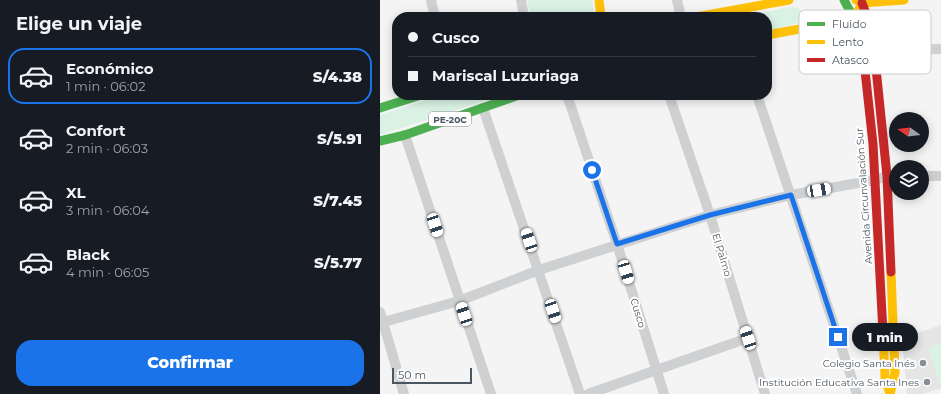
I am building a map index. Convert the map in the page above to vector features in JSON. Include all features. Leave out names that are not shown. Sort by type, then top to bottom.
[{"type":"main road","points":[[599,0],[600,12]]},
{"type":"main road","points":[[723,12],[789,0]]},
{"type":"main road","name":"Avenida Circunvalación Sur","points":[[844,0],[849,10]]},
{"type":"main road","points":[[859,1],[904,0]]},
{"type":"main road","points":[[772,34],[799,29]]},
{"type":"main road","name":"Avenida Circunvalación Sur","points":[[865,74],[875,180],[885,378],[890,394]]},
{"type":"main road","name":"Avenida Circunvalación Sur","points":[[878,74],[889,161]]},
{"type":"main road","points":[[380,108],[405,100]]},
{"type":"main road","name":"PE-20C","points":[[380,141],[505,100]]},
{"type":"main road","name":"Avenida Circunvalación Sur","points":[[890,394],[895,374],[891,200]]},
{"type":"street","points":[[431,0],[434,12]]},
{"type":"street","points":[[521,0],[523,12]]},
{"type":"street","points":[[677,0],[680,12]]},
{"type":"street","points":[[931,49],[941,49]]},
{"type":"street","name":"Cusco","points":[[569,100],[617,244],[655,370],[664,394]]},
{"type":"street","name":"El Palmo","points":[[671,100],[710,215],[765,394]]},
{"type":"street","points":[[760,100],[857,394]]},
{"type":"street","points":[[483,108],[580,394]]},
{"type":"street","points":[[405,134],[490,394]]},
{"type":"street","points":[[382,323],[460,301],[539,270],[710,215],[791,195],[889,176]]},
{"type":"street","points":[[929,176],[941,176]]},
{"type":"street","points":[[380,312],[404,394]]},
{"type":"street","points":[[588,394],[748,338]]},
{"type":"shaded area","name":"Colegio Santa Inés","points":[[941,325],[941,388],[923,394],[907,394],[902,338]]},
{"type":"green space","points":[[527,0],[592,0],[594,12],[530,12]]},
{"type":"green space","points":[[789,7],[799,8],[800,10],[799,10],[799,23],[772,31],[772,12],[765,12]]},
{"type":"green space","points":[[426,100],[487,100],[380,135],[380,115]]},
{"type":"green space","points":[[941,343],[941,382],[939,383],[928,348]]},
{"type":"traffic: fast","points":[[844,0],[849,10]]},
{"type":"traffic: fast","points":[[380,108],[405,100]]},
{"type":"traffic: fast","points":[[380,141],[405,135],[505,100]]},
{"type":"traffic: slow","points":[[599,0],[600,12]]},
{"type":"traffic: slow","points":[[723,12],[789,0]]},
{"type":"traffic: slow","points":[[856,0],[862,3],[904,0]]},
{"type":"traffic: slow","points":[[858,10],[862,3]]},
{"type":"traffic: slow","points":[[772,34],[799,29]]},
{"type":"traffic: slow","points":[[890,394],[895,373],[891,272]]},
{"type":"traffic: slow","points":[[883,333],[885,377],[889,391]]},
{"type":"traffic: jam","points":[[862,3],[865,10]]},
{"type":"traffic: jam","points":[[865,74],[873,144],[883,333]]},
{"type":"traffic: jam","points":[[877,74],[887,176],[891,272]]},
{"type":"place","name":"Colegio Santa Inés","points":[[923,363]]},
{"type":"place","name":"Institución Educativa Santa Ines","points":[[927,382]]},
{"type":"route","points":[[592,170],[617,244],[710,215],[791,195],[838,337]]}]
